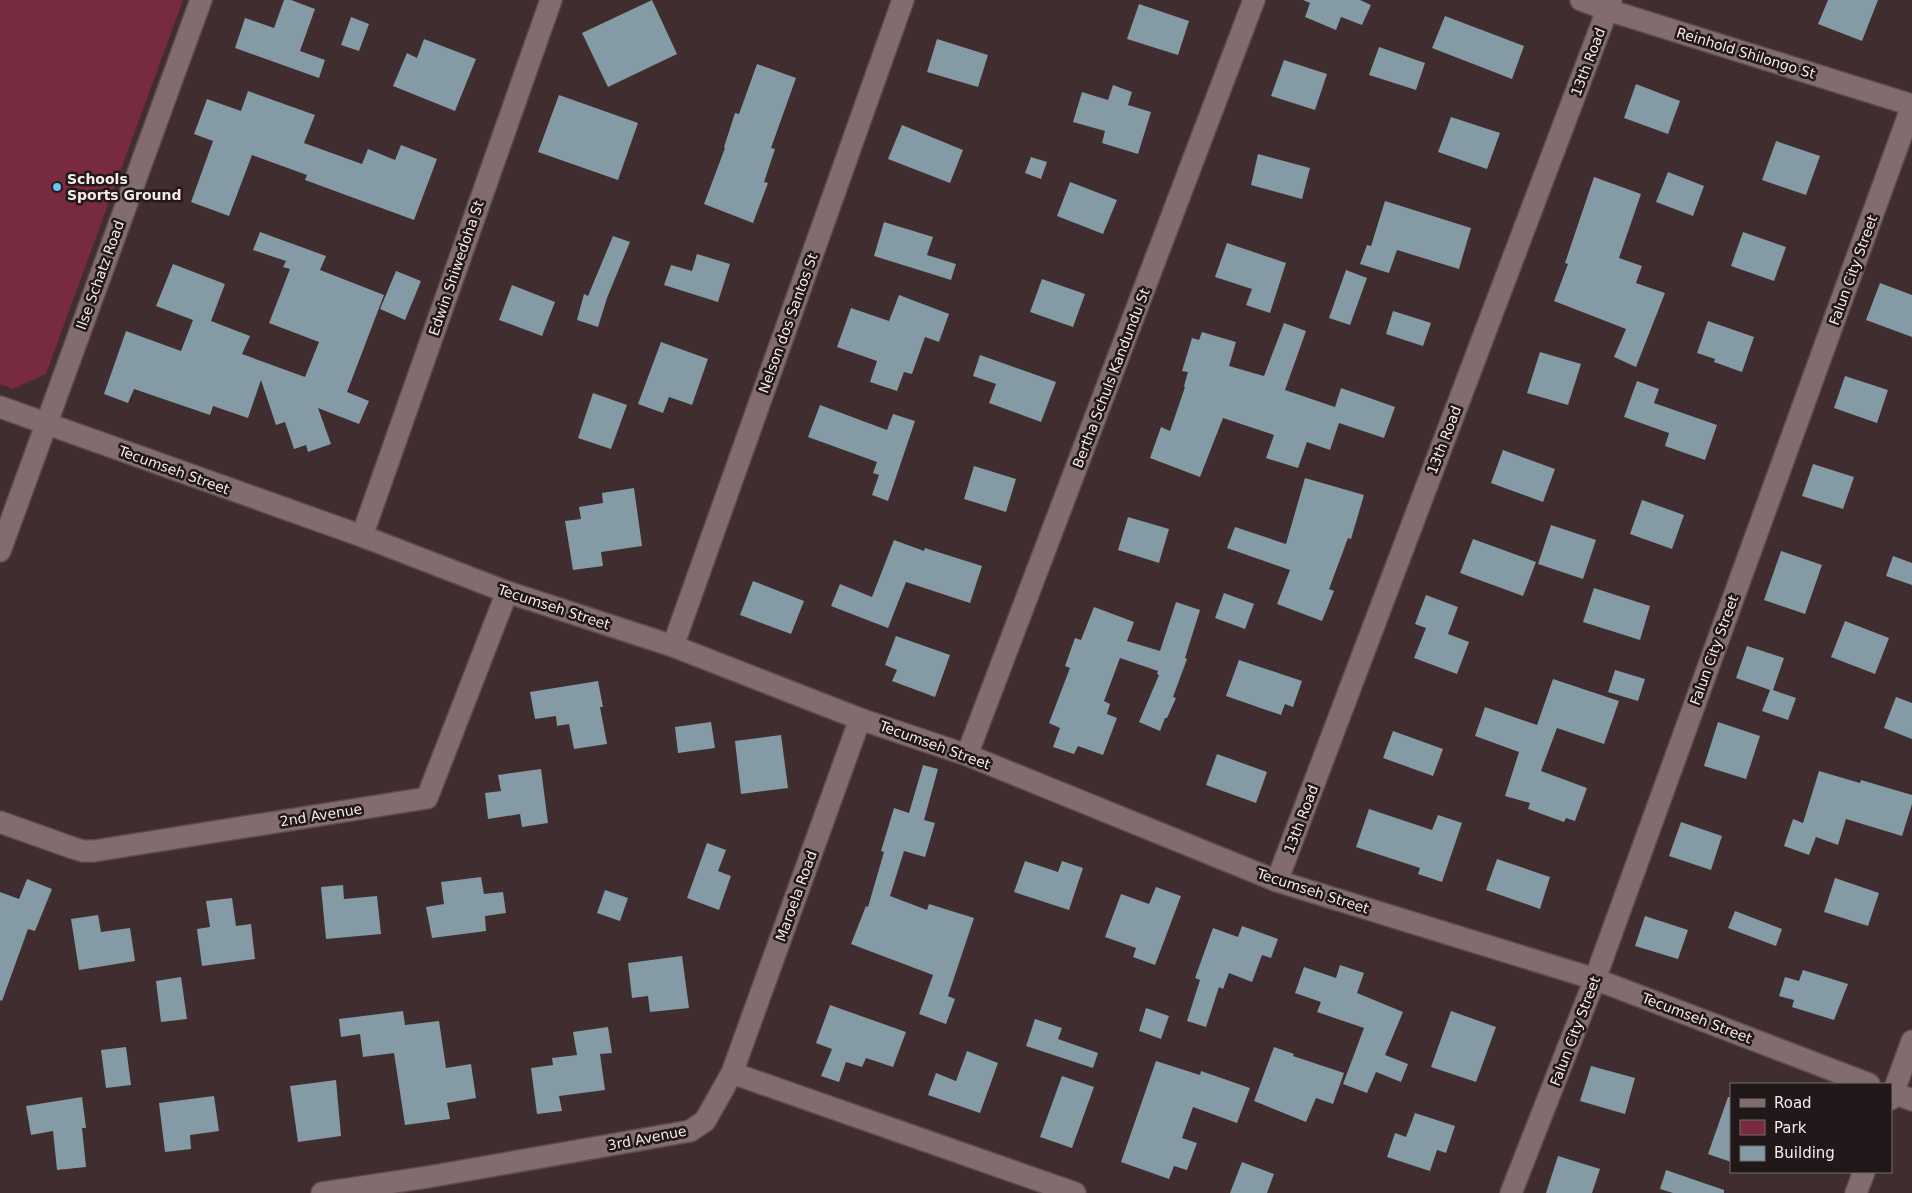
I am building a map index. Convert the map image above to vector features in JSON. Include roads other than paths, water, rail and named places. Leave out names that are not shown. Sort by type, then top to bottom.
[{"type":"street","name":"Ilse Schatz Road","points":[[0,551],[201,0]]},
{"type":"street","name":"Edwin Shiwedoha St","points":[[362,536],[551,0]]},
{"type":"street","name":"Nelson dos Santos St","points":[[673,646],[903,0]]},
{"type":"street","name":"Bertha Schuls Kandundu St","points":[[968,756],[1254,0]]},
{"type":"street","name":"Reinhold Shilongo St","points":[[1581,0],[1610,5],[1912,105]]},
{"type":"street","name":"13th Road","points":[[1277,881],[1610,5]]},
{"type":"street","name":"Falun City Street","points":[[1511,1193],[1595,979],[1912,105]]},
{"type":"street","name":"Tecumseh Street","points":[[0,407],[362,536],[507,592],[673,646],[860,719],[968,756],[1277,881],[1595,979],[1866,1083]]},
{"type":"street","name":"2nd Avenue","points":[[0,822],[73,848],[83,851],[94,851],[427,798],[507,592]]},
{"type":"street","name":"Maroela Road","points":[[732,1073],[860,719]]},
{"type":"street","points":[[1897,1096],[1912,1041]]},
{"type":"street","name":"3rd Avenue","points":[[322,1193],[430,1185],[690,1130],[705,1121],[732,1073]]},
{"type":"street","points":[[732,1073],[1075,1193]]},
{"type":"street","points":[[1856,1193],[1864,1173]]},
{"type":"place","name":"Schools Sports Ground","points":[[57,187]]}]
